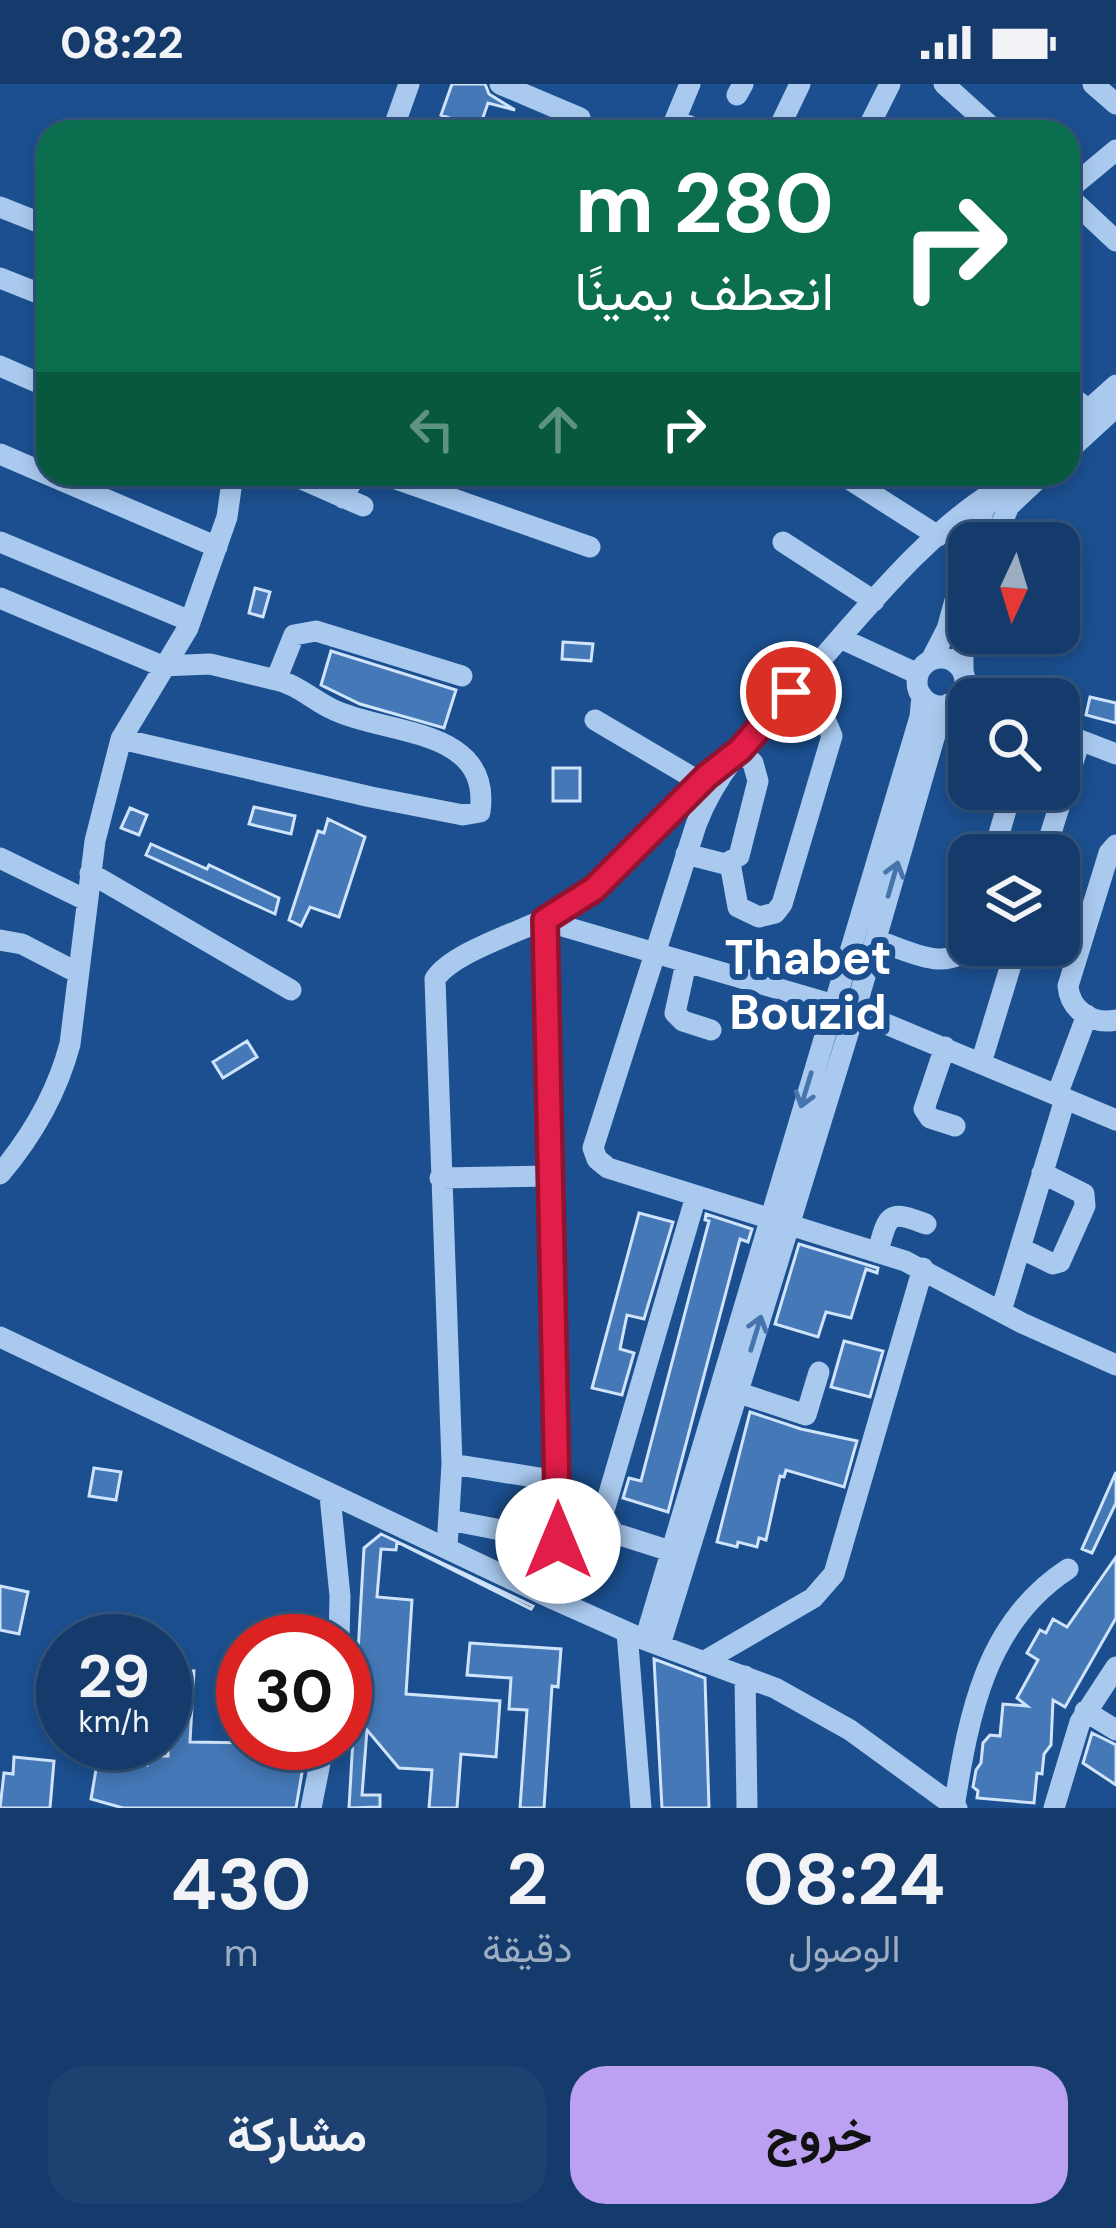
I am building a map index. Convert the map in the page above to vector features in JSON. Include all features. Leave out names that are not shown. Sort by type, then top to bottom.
[{"type":"street","points":[[400,120],[409,84]]},
{"type":"street","points":[[500,84],[580,118]]},
{"type":"street","points":[[675,120],[690,84]]},
{"type":"street","points":[[783,120],[800,84]]},
{"type":"street","points":[[872,120],[890,84]]},
{"type":"street","points":[[944,84],[984,120]]},
{"type":"street","points":[[1093,84],[1116,104]]},
{"type":"street","points":[[1080,182],[1116,150]]},
{"type":"street","points":[[1080,205],[1116,241]]},
{"type":"street","points":[[0,207],[36,221]]},
{"type":"street","points":[[0,278],[36,292]]},
{"type":"street","points":[[0,366],[36,382]]},
{"type":"street","points":[[1080,418],[1116,385]]},
{"type":"street","points":[[1080,403],[1089,410]]},
{"type":"street","points":[[1080,440],[1116,406]]},
{"type":"street","points":[[0,454],[36,469]]},
{"type":"street","points":[[75,486],[217,547]]},
{"type":"street","points":[[0,1174],[32,1133],[63,1072],[90,873],[121,739],[190,621],[227,517],[231,486]]},
{"type":"street","points":[[317,486],[353,502],[355,486]]},
{"type":"street","points":[[416,486],[590,547]]},
{"type":"street","points":[[860,486],[938,536]]},
{"type":"street","points":[[447,1547],[452,1464],[434,979],[450,963],[545,920],[594,889],[706,786],[938,536],[1001,486]]},
{"type":"street","points":[[977,522],[1003,486]]},
{"type":"street","points":[[1002,522],[1009,506],[1030,486]]},
{"type":"street","points":[[0,542],[190,621]]},
{"type":"street","points":[[783,542],[874,601]]},
{"type":"street","points":[[0,598],[162,666],[210,664],[276,680],[334,710],[455,749],[469,761],[477,780],[480,812],[463,815],[417,806],[121,739]]},
{"type":"street","points":[[644,1639],[779,1221],[832,1003],[920,717],[924,677],[948,625]]},
{"type":"street","points":[[276,680],[294,635],[316,631],[462,676]]},
{"type":"street","points":[[840,638],[924,677],[934,704],[948,698]]},
{"type":"street","points":[[924,677],[950,660],[957,678]]},
{"type":"street","points":[[730,862],[738,907],[759,917],[775,913],[782,904],[832,736],[824,714],[791,692]]},
{"type":"street","points":[[779,1221],[856,1011],[940,721],[948,710]]},
{"type":"street","points":[[595,720],[706,786]]},
{"type":"street","points":[[1080,740],[1116,754]]},
{"type":"street","points":[[730,862],[741,850],[758,782],[753,763],[740,750]]},
{"type":"street","points":[[706,786],[592,1148],[597,1160],[608,1168],[923,1268],[1000,1311],[1116,1365]]},
{"type":"street","points":[[1116,845],[1108,854],[1068,986],[1073,1005],[1087,1015],[1103,1022],[1116,1020]]},
{"type":"street","points":[[686,854],[730,862]]},
{"type":"street","points":[[0,858],[86,900]]},
{"type":"street","points":[[90,873],[291,990]]},
{"type":"street","points":[[545,920],[856,1011],[1116,1120]]},
{"type":"street","points":[[545,920],[558,1481],[553,1599]]},
{"type":"street","points":[[0,940],[22,944],[78,973]]},
{"type":"street","points":[[876,940],[941,961],[948,959]]},
{"type":"street","points":[[686,963],[675,1013],[683,1022],[711,1030]]},
{"type":"street","points":[[981,1063],[1011,966]]},
{"type":"street","points":[[1000,1311],[1087,1015]]},
{"type":"street","points":[[945,1047],[924,1109],[930,1118],[955,1126]]},
{"type":"street","points":[[1020,1248],[1060,1262],[1085,1206],[1084,1194],[1042,1173]]},
{"type":"street","points":[[440,1178],[549,1176]]},
{"type":"street","points":[[670,1551],[614,1533],[603,1514],[696,1196]]},
{"type":"street","points":[[878,1251],[886,1221],[893,1216],[926,1224]]},
{"type":"street","points":[[703,1662],[813,1598],[834,1574],[923,1268]]},
{"type":"street","points":[[2,1342],[553,1599],[745,1676],[850,1730],[956,1807],[974,1699],[1001,1638],[1021,1608],[1068,1569]]},
{"type":"street","points":[[728,1390],[806,1415],[819,1372]]},
{"type":"street","points":[[641,1808],[644,1639],[728,1390]]},
{"type":"street","points":[[452,1464],[558,1481]]},
{"type":"street","points":[[330,1496],[339,1614]]},
{"type":"street","points":[[449,1520],[558,1541]]},
{"type":"street","points":[[1054,1808],[1085,1711],[1116,1667]]},
{"type":"street","points":[[745,1676],[747,1808]]},
{"type":"street","points":[[1085,1711],[1116,1730]]},
{"type":"street","points":[[311,1808],[319,1770]]},
{"type":"building","points":[[452,84],[485,84],[489,94],[515,110],[488,103],[482,120],[441,115]]},
{"type":"building","points":[[255,588],[270,592],[263,617],[249,613]]},
{"type":"building","points":[[563,642],[593,644],[591,661],[562,659]]},
{"type":"building","points":[[331,651],[456,690],[444,728],[360,704],[321,685]]},
{"type":"building","points":[[1090,697],[1116,703],[1116,723],[1086,715]]},
{"type":"building","points":[[553,768],[580,768],[580,801],[553,801]]},
{"type":"building","points":[[254,807],[295,816],[291,834],[249,824]]},
{"type":"building","points":[[130,808],[147,815],[139,835],[121,828]]},
{"type":"building","points":[[328,819],[365,837],[339,917],[310,907],[301,926],[289,920],[318,831],[324,833]]},
{"type":"building","points":[[151,844],[279,898],[275,914],[146,855]]},
{"type":"building","points":[[247,1041],[257,1057],[223,1078],[213,1062]]},
{"type":"building","points":[[639,1213],[673,1222],[644,1319],[627,1315],[620,1349],[634,1353],[622,1395],[592,1388]]},
{"type":"building","points":[[706,1214],[752,1229],[748,1242],[740,1239],[668,1512],[623,1498],[629,1478],[641,1481],[709,1221]]},
{"type":"building","points":[[799,1244],[878,1268],[877,1273],[866,1269],[851,1318],[826,1312],[818,1337],[775,1324]]},
{"type":"building","points":[[844,1341],[883,1351],[870,1397],[831,1387]]},
{"type":"building","points":[[750,1412],[857,1441],[844,1487],[786,1470],[780,1476],[766,1540],[759,1538],[757,1547],[738,1542],[737,1547],[717,1542]]},
{"type":"building","points":[[94,1468],[121,1472],[116,1500],[89,1496]]},
{"type":"building","points":[[1116,1472],[1116,1503],[1092,1553],[1082,1549]]},
{"type":"building","points":[[381,1534],[533,1606],[397,1542],[396,1550],[381,1549],[377,1597],[412,1600],[406,1694],[500,1701],[496,1757],[461,1754],[457,1808],[429,1808],[432,1770],[399,1768],[372,1736],[372,1614],[360,1614],[364,1548]]},
{"type":"building","points":[[1116,1557],[1116,1618],[1065,1707],[1053,1700],[1051,1745],[1044,1754],[1042,1774],[1037,1773],[1034,1803],[977,1798],[973,1787],[983,1743],[990,1735],[1000,1736],[1003,1704],[1027,1706],[1017,1698],[1038,1660],[1027,1653],[1040,1630],[1046,1633],[1053,1619],[1067,1627]]},
{"type":"building","points":[[0,1586],[28,1592],[19,1634],[0,1630]]},
{"type":"building","points":[[470,1643],[561,1649],[558,1687],[552,1686],[544,1808],[520,1808],[527,1710],[509,1709],[511,1678],[467,1675]]},
{"type":"building","points":[[654,1659],[705,1678],[709,1808],[662,1808]]},
{"type":"building","points":[[1092,1733],[1116,1745],[1116,1785],[1083,1763]]},
{"type":"building","points":[[192,1742],[216,1742],[216,1770],[302,1770],[296,1808],[123,1808],[91,1799],[96,1770],[192,1770]]},
{"type":"building","points":[[14,1757],[36,1759],[36,1770],[53,1770],[50,1808],[0,1808],[4,1773],[13,1774]]},
{"type":"building","points":[[351,1770],[364,1770],[362,1795],[380,1795],[380,1807],[349,1808]]},
{"type":"district","name":"Thabet Bouzid","points":[[808,984]]},
{"type":"route","points":[[558,1541],[545,920],[594,889],[707,776],[740,750],[791,692]]}]
